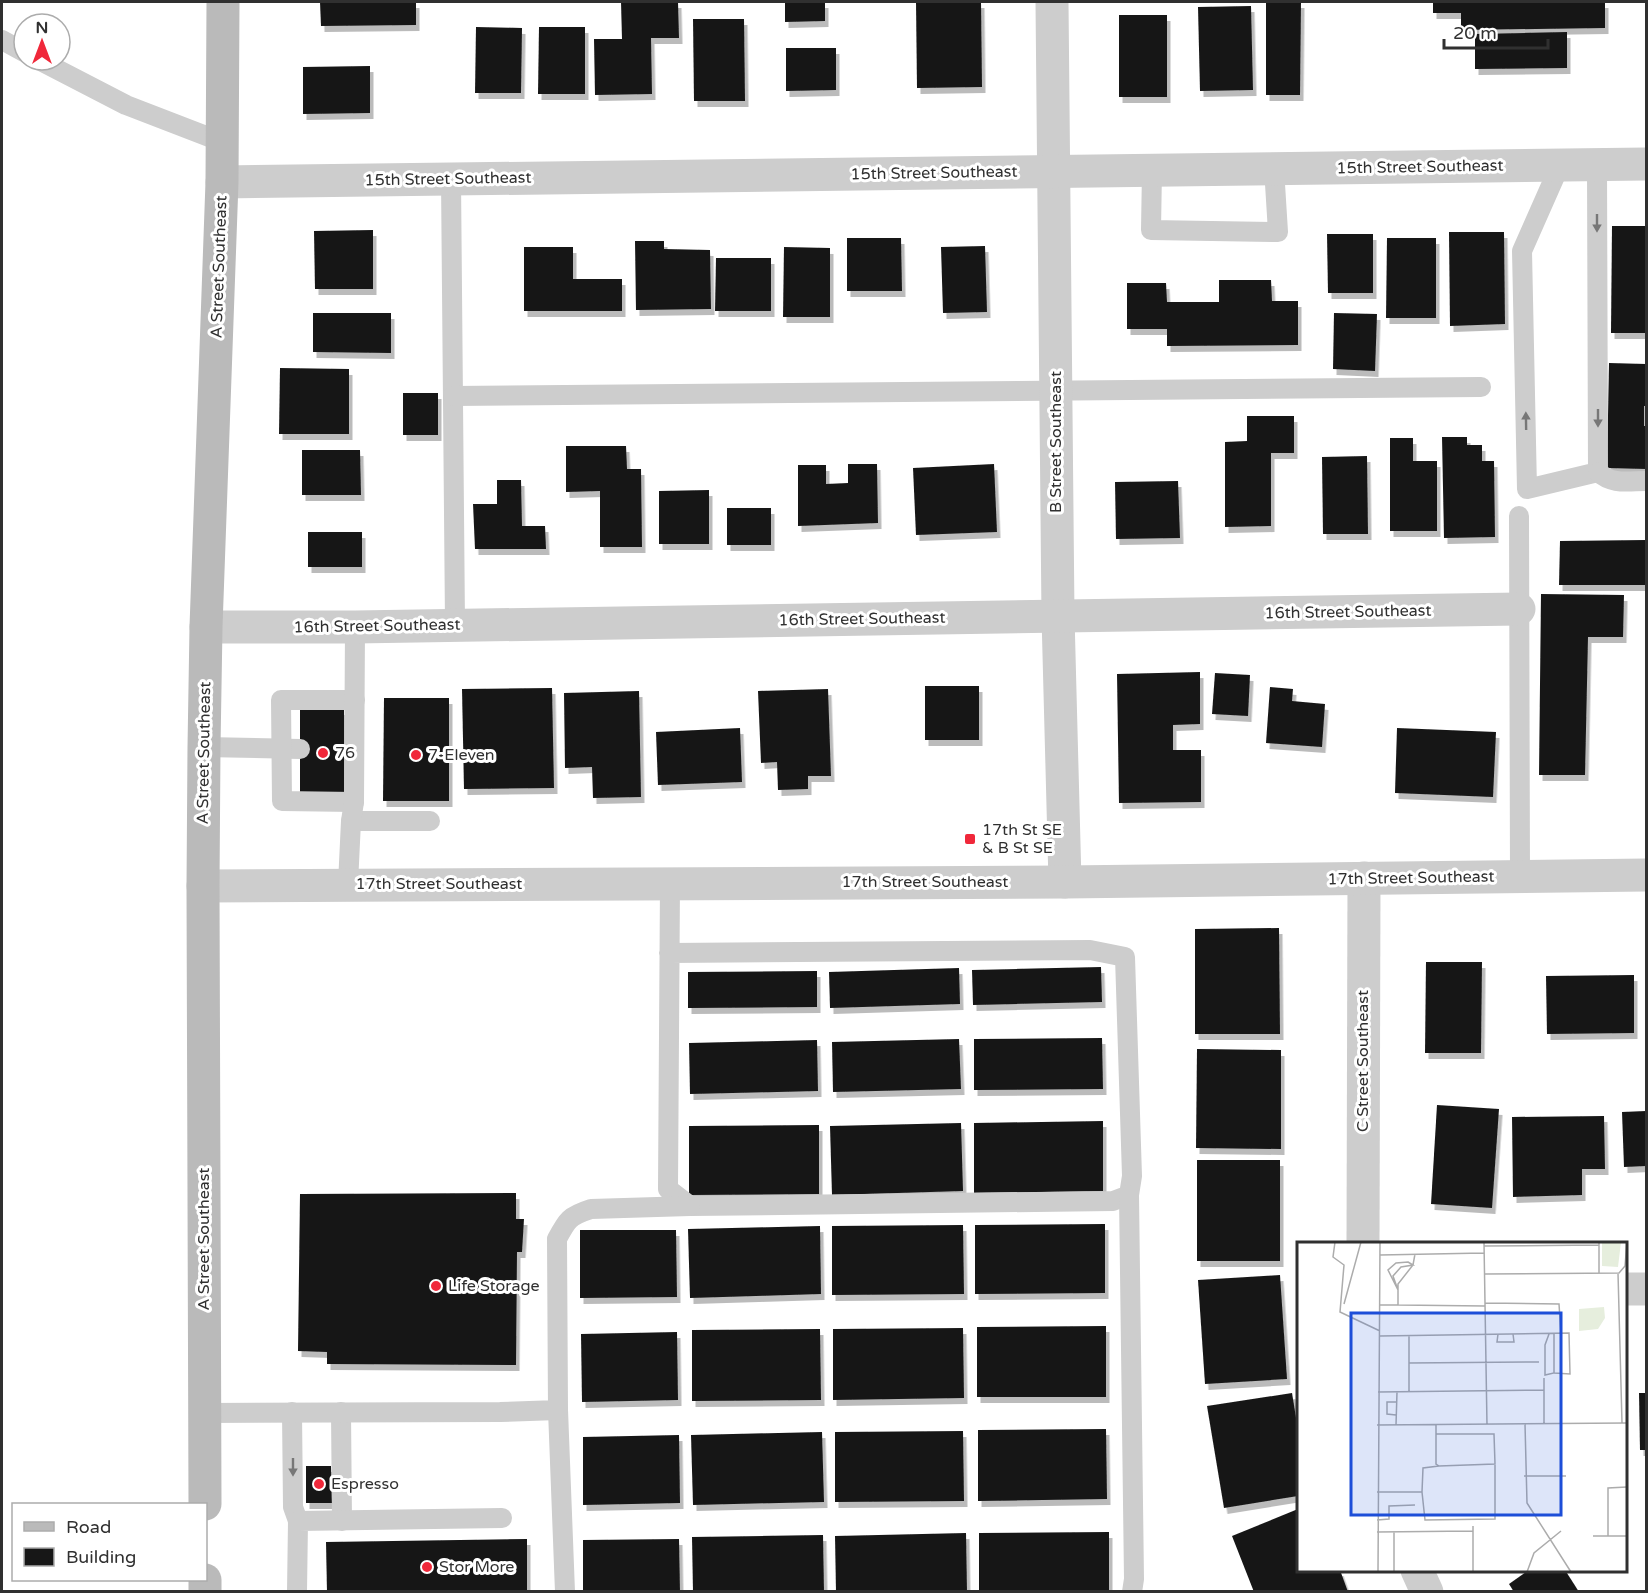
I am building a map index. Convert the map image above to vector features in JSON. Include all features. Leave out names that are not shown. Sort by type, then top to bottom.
[{"type":"main road","name":"A Street Southeast","points":[[204,1503],[204,747],[206,627],[222,182],[223,2]]},
{"type":"street","name":"B Street Southeast","points":[[1052,2],[1058,616],[1065,882]]},
{"type":"street","name":"15th Street Southeast","points":[[222,182],[1647,164]]},
{"type":"street","name":"16th Street Southeast","points":[[206,627],[355,627],[1519,609]]},
{"type":"street","name":"17th Street Southeast","points":[[203,886],[1065,882],[1647,875]]},
{"type":"street","name":"C Street Southeast","points":[[1363,1242],[1364,878]]},
{"type":"street","points":[[1627,1289],[1647,1289]]},
{"type":"street","points":[[1418,1572],[1427,1592]]},
{"type":"lane","points":[[62,72],[126,105],[222,142]]},
{"type":"lane","points":[[1560,165],[1522,251],[1527,489],[1598,472]]},
{"type":"lane","points":[[1597,165],[1598,472],[1605,479],[1612,481],[1647,481]]},
{"type":"lane","points":[[1152,170],[1150,230],[1278,232],[1274,168]]},
{"type":"lane","points":[[451,179],[455,624]]},
{"type":"lane","points":[[453,396],[1481,387]]},
{"type":"lane","points":[[1519,516],[1520,876]]},
{"type":"lane","points":[[348,884],[353,811],[350,750],[355,699],[355,627]]},
{"type":"lane","points":[[355,699],[281,700],[291,748],[282,801],[430,821]]},
{"type":"lane","points":[[204,747],[291,748]]},
{"type":"lane","points":[[670,883],[668,1188],[690,1206]]},
{"type":"lane","points":[[669,953],[1090,950],[1125,957],[1132,1176],[1129,1196],[1134,1579],[1132,1592]]},
{"type":"lane","points":[[565,1592],[558,1410],[557,1239],[567,1221],[577,1213],[591,1209],[690,1206],[1113,1201],[1129,1196]]},
{"type":"lane","points":[[204,1413],[558,1410]]},
{"type":"lane","points":[[292,1412],[293,1507],[298,1521],[297,1592]]},
{"type":"lane","points":[[341,1412],[342,1521]]},
{"type":"lane","points":[[298,1521],[502,1518]]},
{"type":"building","points":[[320,2],[416,2],[416,25],[321,26]]},
{"type":"building","points":[[621,2],[678,2],[679,38],[651,38],[652,94],[595,95],[594,39],[622,39]]},
{"type":"building","points":[[785,2],[825,2],[825,21],[785,22]]},
{"type":"building","points":[[916,2],[981,2],[982,87],[917,88]]},
{"type":"building","points":[[1266,2],[1301,2],[1300,95],[1266,95]]},
{"type":"building","points":[[1433,2],[1605,2],[1605,28],[1461,30],[1461,13],[1433,13]]},
{"type":"building","points":[[1251,6],[1253,90],[1200,91],[1198,7]]},
{"type":"building","points":[[1119,15],[1167,15],[1167,97],[1119,97]]},
{"type":"building","points":[[693,19],[744,19],[745,101],[694,101]]},
{"type":"building","points":[[476,27],[522,28],[521,93],[475,93]]},
{"type":"building","points":[[539,27],[585,27],[585,94],[538,94]]},
{"type":"building","points":[[1567,32],[1567,68],[1475,69],[1475,34]]},
{"type":"building","points":[[786,48],[836,48],[836,90],[786,91]]},
{"type":"building","points":[[370,66],[370,113],[303,114],[303,67]]},
{"type":"building","points":[[1612,226],[1646,226],[1646,333],[1611,333]]},
{"type":"building","points":[[373,230],[373,289],[315,289],[314,231]]},
{"type":"building","points":[[1449,232],[1504,232],[1505,324],[1450,326]]},
{"type":"building","points":[[1327,234],[1373,234],[1373,293],[1328,293]]},
{"type":"building","points":[[847,238],[901,238],[902,291],[847,291]]},
{"type":"building","points":[[1387,238],[1436,238],[1436,318],[1386,318]]},
{"type":"building","points":[[635,241],[664,241],[664,249],[710,250],[711,309],[636,310]]},
{"type":"building","points":[[985,246],[987,312],[943,313],[941,247]]},
{"type":"building","points":[[524,247],[573,247],[573,279],[622,279],[622,311],[524,311]]},
{"type":"building","points":[[784,247],[830,248],[830,317],[783,317]]},
{"type":"building","points":[[716,258],[771,258],[771,311],[715,311]]},
{"type":"building","points":[[1219,280],[1271,280],[1272,301],[1298,301],[1298,345],[1167,346],[1167,329],[1127,329],[1127,283],[1166,283],[1167,302],[1219,302]]},
{"type":"building","points":[[313,313],[391,313],[391,353],[313,352]]},
{"type":"building","points":[[1334,313],[1377,314],[1375,371],[1333,369]]},
{"type":"building","points":[[1609,363],[1646,364],[1644,426],[1646,426],[1646,469],[1607,468]]},
{"type":"building","points":[[280,368],[349,369],[349,434],[279,434]]},
{"type":"building","points":[[403,393],[438,393],[438,435],[403,435]]},
{"type":"building","points":[[1247,416],[1294,416],[1294,453],[1271,453],[1271,526],[1225,527],[1225,442],[1247,441]]},
{"type":"building","points":[[1442,437],[1467,437],[1467,445],[1482,445],[1482,461],[1494,461],[1495,537],[1444,538]]},
{"type":"building","points":[[1390,438],[1413,438],[1413,461],[1437,461],[1437,531],[1390,531]]},
{"type":"building","points":[[566,446],[626,446],[627,469],[641,469],[642,547],[600,547],[600,491],[566,492]]},
{"type":"building","points":[[302,450],[360,450],[361,495],[302,495]]},
{"type":"building","points":[[1367,456],[1368,534],[1323,534],[1322,457]]},
{"type":"building","points":[[848,464],[877,464],[878,523],[798,526],[798,465],[826,465],[826,484],[848,483]]},
{"type":"building","points":[[994,464],[997,532],[916,535],[913,468]]},
{"type":"building","points":[[497,480],[521,480],[522,526],[545,526],[546,549],[475,549],[473,504],[497,504]]},
{"type":"building","points":[[1178,481],[1180,538],[1116,539],[1115,482]]},
{"type":"building","points":[[709,490],[709,544],[659,544],[659,491]]},
{"type":"building","points":[[727,508],[771,508],[771,545],[727,545]]},
{"type":"building","points":[[308,532],[362,532],[362,567],[308,567]]},
{"type":"building","points":[[1646,540],[1646,585],[1559,585],[1560,541]]},
{"type":"building","points":[[1541,594],[1624,595],[1623,637],[1588,637],[1585,775],[1539,775]]},
{"type":"building","points":[[1200,672],[1200,724],[1173,725],[1173,750],[1201,750],[1201,802],[1119,803],[1117,674]]},
{"type":"building","points":[[1215,673],[1250,675],[1248,716],[1212,714]]},
{"type":"building","points":[[925,686],[979,686],[979,740],[925,740]]},
{"type":"building","points":[[1270,687],[1293,689],[1292,701],[1325,704],[1322,747],[1266,743]]},
{"type":"building","points":[[552,688],[554,788],[464,789],[462,689]]},
{"type":"building","points":[[828,689],[831,776],[808,776],[808,789],[778,790],[777,762],[761,763],[758,691]]},
{"type":"building","points":[[639,691],[641,797],[593,798],[592,767],[565,768],[564,693]]},
{"type":"building","points":[[384,698],[449,698],[449,801],[383,801]]},
{"type":"building","points":[[300,709],[344,709],[344,793],[300,794]]},
{"type":"building","points":[[740,728],[742,782],[658,785],[656,732]]},
{"type":"building","points":[[1397,728],[1496,732],[1493,797],[1395,793]]},
{"type":"building","points":[[1279,928],[1280,1034],[1195,1034],[1195,929]]},
{"type":"building","points":[[1426,962],[1482,962],[1481,1053],[1425,1053]]},
{"type":"building","points":[[1101,967],[1102,1002],[973,1005],[972,970]]},
{"type":"building","points":[[959,968],[960,1004],[830,1008],[829,972]]},
{"type":"building","points":[[817,971],[817,1007],[688,1008],[688,972]]},
{"type":"building","points":[[1634,975],[1634,1033],[1547,1034],[1546,976]]},
{"type":"building","points":[[1102,1038],[1103,1089],[974,1090],[974,1039]]},
{"type":"building","points":[[959,1039],[961,1089],[833,1092],[832,1042]]},
{"type":"building","points":[[817,1040],[818,1091],[690,1094],[689,1043]]},
{"type":"building","points":[[1197,1049],[1281,1050],[1281,1149],[1196,1148]]},
{"type":"building","points":[[1437,1105],[1499,1109],[1492,1208],[1431,1204]]},
{"type":"building","points":[[1646,1111],[1646,1166],[1624,1167],[1622,1112]]},
{"type":"building","points":[[1604,1116],[1605,1169],[1582,1169],[1582,1195],[1513,1197],[1512,1117]]},
{"type":"building","points":[[1103,1121],[1103,1191],[974,1193],[974,1123]]},
{"type":"building","points":[[961,1123],[963,1191],[832,1195],[830,1126]]},
{"type":"building","points":[[819,1125],[819,1194],[689,1195],[689,1126]]},
{"type":"building","points":[[1197,1160],[1280,1160],[1280,1261],[1197,1261]]},
{"type":"building","points":[[516,1193],[516,1219],[524,1219],[522,1252],[517,1252],[516,1365],[327,1364],[327,1352],[298,1351],[300,1194]]},
{"type":"building","points":[[1105,1224],[1105,1293],[975,1294],[975,1225]]},
{"type":"building","points":[[963,1225],[964,1294],[832,1295],[832,1226]]},
{"type":"building","points":[[820,1226],[821,1294],[690,1298],[688,1229]]},
{"type":"building","points":[[580,1230],[676,1230],[677,1297],[580,1298]]},
{"type":"building","points":[[1280,1275],[1287,1379],[1205,1384],[1198,1280]]},
{"type":"building","points":[[1106,1326],[1106,1397],[977,1397],[977,1327]]},
{"type":"building","points":[[963,1328],[964,1398],[833,1400],[833,1329]]},
{"type":"building","points":[[820,1329],[821,1400],[692,1401],[692,1330]]},
{"type":"building","points":[[677,1332],[678,1400],[582,1402],[581,1334]]},
{"type":"building","points":[[1292,1393],[1297,1424],[1297,1496],[1224,1508],[1207,1406]]},
{"type":"building","points":[[1639,1393],[1646,1393],[1646,1450],[1640,1450]]},
{"type":"building","points":[[1106,1429],[1107,1499],[978,1501],[978,1430]]},
{"type":"building","points":[[963,1431],[964,1501],[835,1502],[835,1432]]},
{"type":"building","points":[[822,1432],[824,1502],[693,1505],[691,1435]]},
{"type":"building","points":[[679,1435],[680,1503],[583,1505],[583,1437]]},
{"type":"building","name":"Espresso","points":[[306,1466],[331,1466],[332,1503],[306,1503]]},
{"type":"building","points":[[1297,1509],[1297,1572],[1341,1572],[1348,1592],[1254,1592],[1232,1536]]},
{"type":"building","points":[[1109,1532],[1109,1592],[979,1592],[979,1533]]},
{"type":"building","points":[[966,1533],[967,1592],[836,1592],[835,1536]]},
{"type":"building","points":[[823,1535],[824,1592],[693,1592],[692,1537]]},
{"type":"building","name":"Stor More","points":[[527,1539],[527,1592],[327,1592],[326,1542]]},
{"type":"building","points":[[679,1539],[680,1592],[583,1592],[583,1540]]},
{"type":"building","points":[[1526,1572],[1566,1572],[1579,1592],[1514,1592],[1509,1584]]},
{"type":"place","name":"76","points":[[323,753]]},
{"type":"place","name":"7-Eleven","points":[[416,755]]},
{"type":"place","name":"17th St SE & B St SE","points":[[970,839]]},
{"type":"place","name":"Life Storage","points":[[436,1286]]},
{"type":"place","name":"Espresso","points":[[319,1484]]},
{"type":"place","name":"Stor More","points":[[427,1567]]}]
